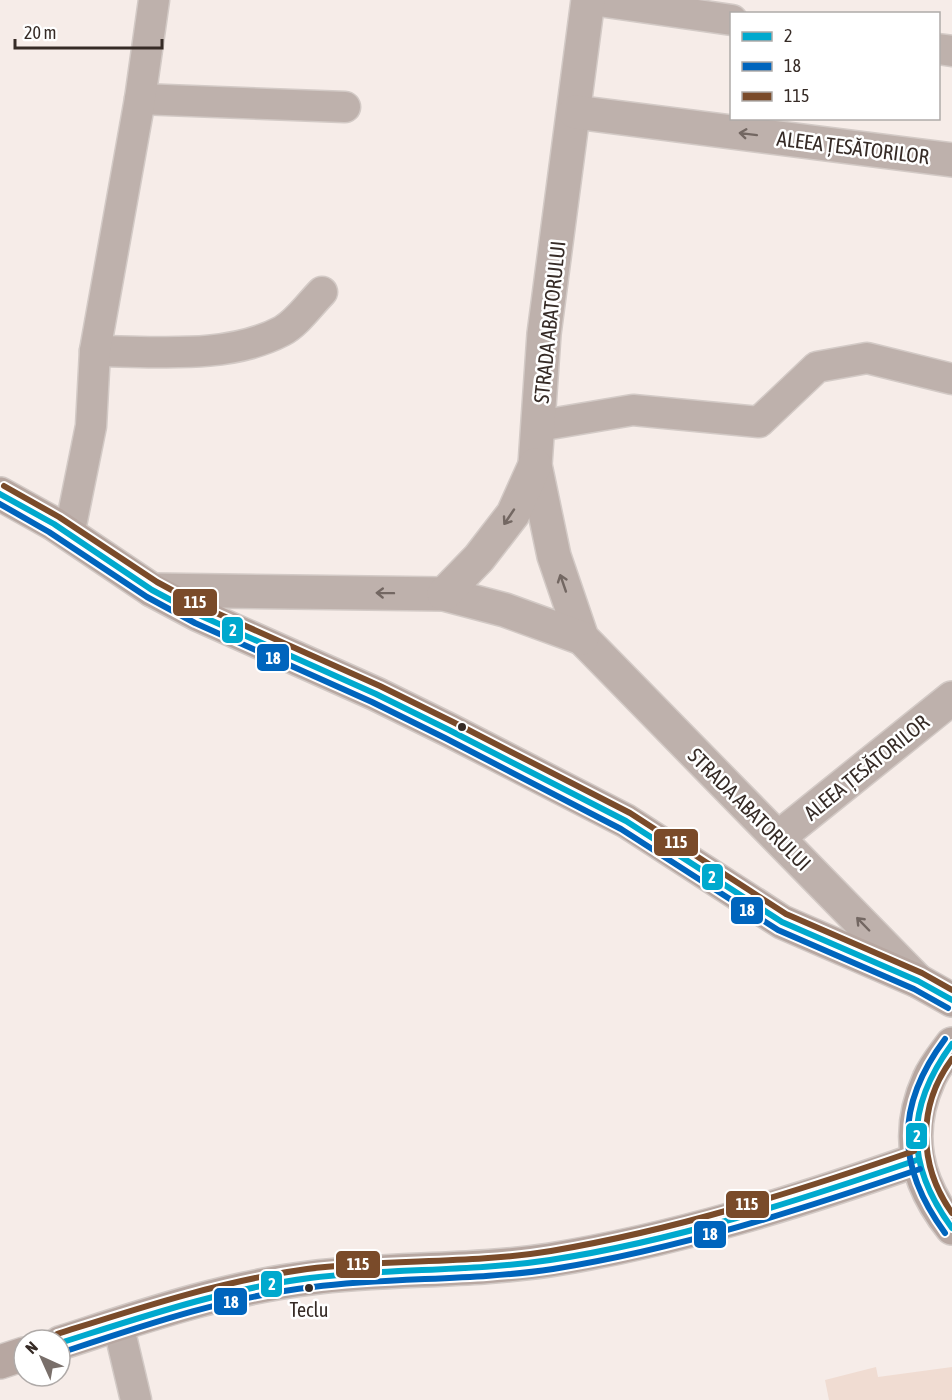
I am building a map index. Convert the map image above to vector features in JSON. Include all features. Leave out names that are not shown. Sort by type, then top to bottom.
[{"type":"main road","name":"STRADA ABATORULUI","points":[[0,494],[69,535],[152,590],[199,615],[376,694],[459,735],[626,821],[782,922],[918,981],[952,1000]]},
{"type":"main road","points":[[952,1044],[929,1079],[917,1118],[917,1160],[932,1203],[952,1228]]},
{"type":"main road","points":[[72,1339],[215,1297],[310,1278],[536,1261],[614,1249],[785,1205],[917,1160]]},
{"type":"street","name":"STRADA ABATORULUI","points":[[582,638],[554,556],[535,465],[544,334],[590,0]]},
{"type":"street","name":"ALEEA ȚESĂTORILOR","points":[[575,112],[952,160]]},
{"type":"street","points":[[444,594],[479,558],[513,514],[535,465]]},
{"type":"street","name":"STRADA ABATORULUI","points":[[152,590],[444,594],[505,610],[582,638],[918,981]]},
{"type":"street","name":"ALEEA ȚESĂTORILOR","points":[[779,837],[952,698]]},
{"type":"lane","points":[[69,535],[91,426],[95,351],[140,99],[154,0]]},
{"type":"lane","points":[[590,0],[730,20]]},
{"type":"lane","points":[[140,99],[345,107]]},
{"type":"lane","points":[[95,351],[188,351],[245,345],[284,330],[322,292]]},
{"type":"lane","points":[[538,426],[633,410],[759,422],[817,367],[867,358],[952,379]]},
{"type":"lane","points":[[118,1324],[136,1400]]},
{"type":"shaded area","points":[[876,1367],[878,1377],[952,1367],[952,1400],[829,1400],[825,1380]]},
{"type":"transit line","name":"115","points":[[4,486],[59,517],[157,582],[203,607],[380,686],[453,722],[630,813],[786,914],[922,973],[952,990]]},
{"type":"transit line","name":"2","points":[[0,494],[54,524],[152,590],[199,615],[376,694],[449,730],[626,821],[782,922],[918,981],[952,1000]]},
{"type":"transit line","name":"18","points":[[0,504],[49,532],[147,597],[195,623],[372,702],[445,738],[621,829],[778,930],[914,989],[948,1008]]},
{"type":"transit line","name":"18","points":[[945,1039],[917,1088],[910,1112],[908,1136],[910,1160],[917,1184],[945,1233]]},
{"type":"transit line","name":"2","points":[[952,1044],[926,1091],[919,1113],[917,1136],[919,1159],[926,1181],[952,1228]]},
{"type":"transit line","name":"115","points":[[952,1059],[932,1096],[926,1136],[933,1175],[952,1213]]},
{"type":"transit line","name":"115","points":[[72,1329],[180,1296],[275,1274],[337,1266],[491,1258],[551,1251],[597,1242],[689,1221],[825,1181],[914,1151]]},
{"type":"transit line","name":"2","points":[[72,1339],[184,1305],[278,1283],[340,1275],[520,1264],[597,1252],[689,1231],[781,1205],[917,1160]]},
{"type":"transit line","name":"18","points":[[72,1349],[186,1313],[281,1292],[343,1284],[523,1273],[600,1261],[738,1227],[920,1169]]},
{"type":"place","name":"Teclu","points":[[309,1288]]}]
